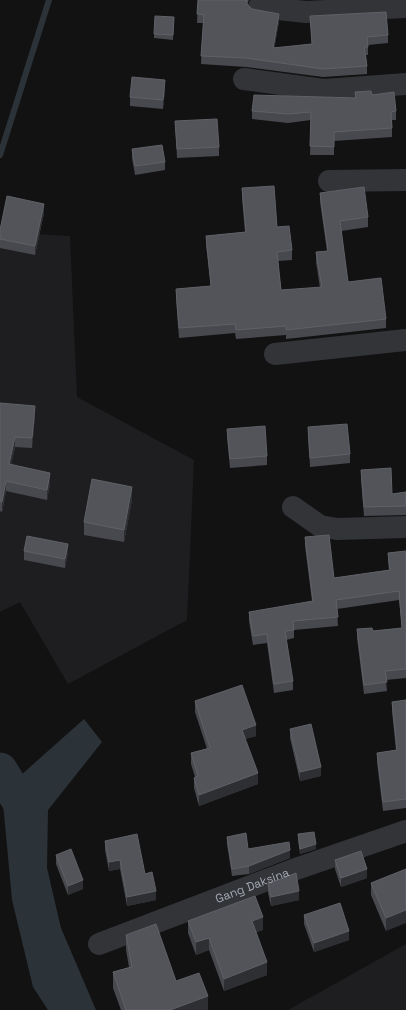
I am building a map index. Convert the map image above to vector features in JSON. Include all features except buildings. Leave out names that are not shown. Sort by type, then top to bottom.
[{"type":"street","points":[[259,7],[306,12],[406,7]]},
{"type":"street","points":[[244,79],[324,90],[406,84]]},
{"type":"street","points":[[328,181],[406,180]]},
{"type":"street","points":[[275,354],[406,340]]},
{"type":"street","points":[[293,507],[320,526],[337,528],[406,527]]},
{"type":"street","name":"Gang Daksina","points":[[99,944],[293,870],[406,831]]},
{"type":"shaded area","points":[[0,232],[70,236],[77,397],[194,460],[187,620],[68,684],[20,602],[0,612]]},
{"type":"shaded area","points":[[84,719],[102,742],[48,810],[47,868],[61,928],[96,1010],[48,1010],[33,987],[12,900],[2,792]]},
{"type":"shaded area","points":[[406,944],[406,1010],[288,1010]]},
{"type":"waterway","points":[[0,155],[49,0]]},
{"type":"waterway","points":[[0,770],[28,815],[29,827]]}]
